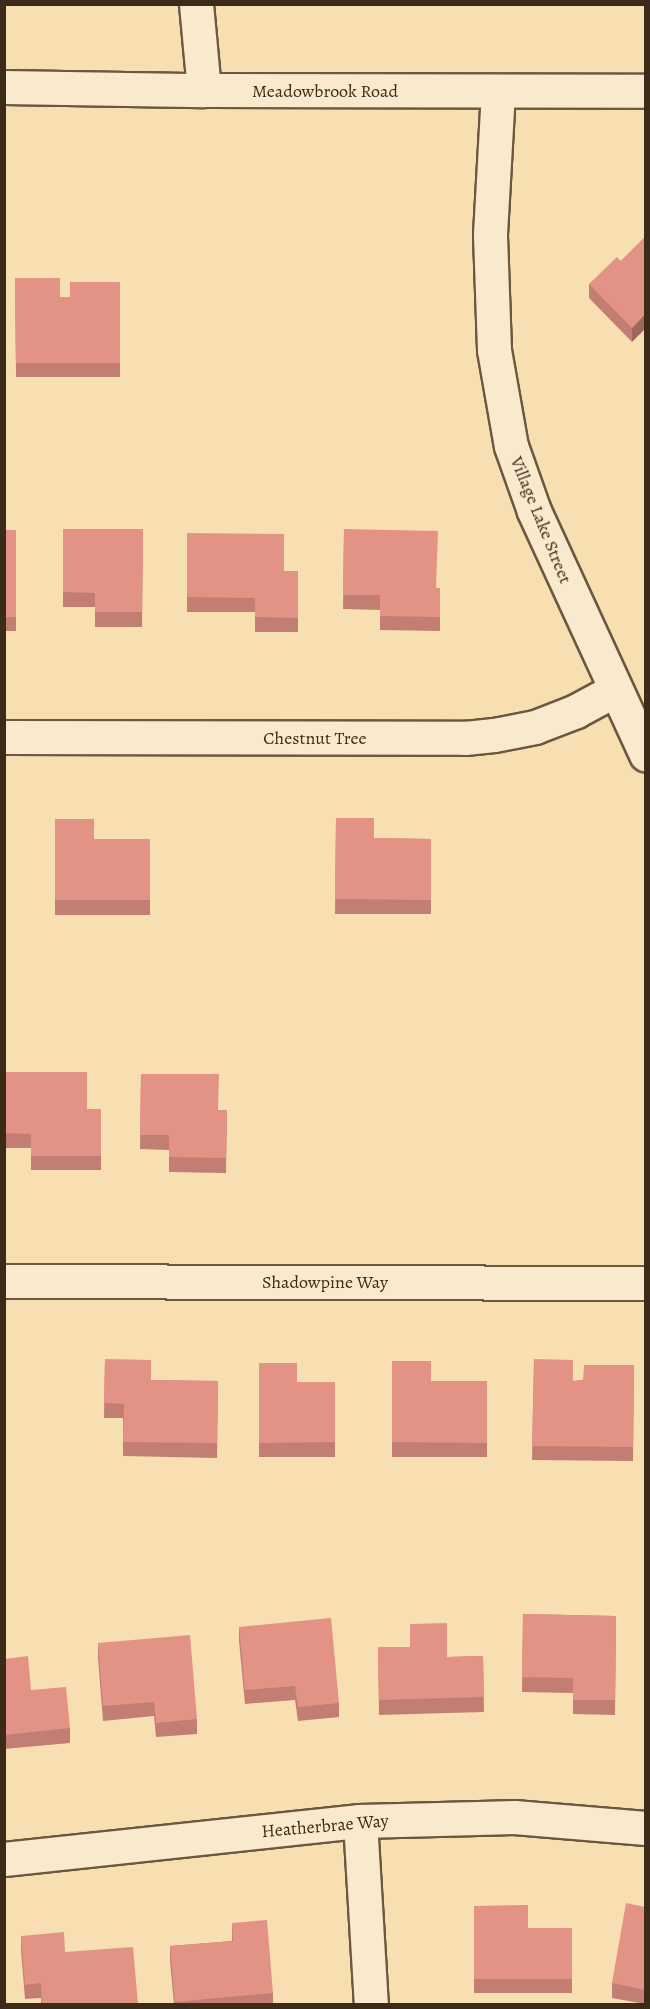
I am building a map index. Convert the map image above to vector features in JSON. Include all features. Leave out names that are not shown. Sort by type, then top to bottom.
[{"type":"street","points":[[196,4],[204,90]]},
{"type":"street","name":"Meadowbrook Road","points":[[4,87],[645,91]]},
{"type":"street","name":"Village Lake Street","points":[[498,91],[490,235],[494,350],[511,446],[534,511],[645,754]]},
{"type":"street","name":"Chestnut Tree","points":[[4,737],[380,738],[494,735],[534,727],[576,711],[615,690]]},
{"type":"street","name":"Shadowpine Way","points":[[4,1281],[645,1282]]},
{"type":"street","name":"Heatherbrae Way","points":[[4,1858],[360,1821],[514,1817],[645,1828]]},
{"type":"street","points":[[360,1821],[371,2004]]},
{"type":"building","points":[[645,237],[645,314],[632,328],[589,284],[617,257],[621,261]]},
{"type":"building","points":[[15,278],[60,278],[60,297],[70,297],[70,282],[120,282],[120,363],[16,363]]},
{"type":"building","points":[[63,529],[143,529],[142,612],[95,612],[95,593],[63,592]]},
{"type":"building","points":[[344,529],[438,531],[436,588],[440,588],[440,617],[380,616],[380,595],[343,595]]},
{"type":"building","points":[[4,530],[16,530],[16,617],[4,617]]},
{"type":"building","points":[[187,533],[284,534],[284,571],[298,571],[298,618],[255,617],[255,598],[187,597]]},
{"type":"building","points":[[336,818],[374,818],[374,838],[431,839],[431,900],[335,899]]},
{"type":"building","points":[[55,819],[94,819],[94,839],[150,839],[150,900],[55,900]]},
{"type":"building","points":[[4,1072],[87,1072],[87,1109],[101,1109],[101,1156],[31,1156],[31,1134],[4,1133]]},
{"type":"building","points":[[141,1074],[219,1074],[218,1110],[227,1110],[226,1158],[169,1157],[169,1135],[140,1135]]},
{"type":"building","points":[[105,1359],[151,1360],[151,1380],[218,1381],[217,1443],[123,1442],[124,1404],[104,1403]]},
{"type":"building","points":[[534,1359],[573,1360],[573,1381],[583,1380],[584,1365],[634,1365],[633,1447],[532,1446]]},
{"type":"building","points":[[392,1361],[431,1361],[431,1381],[487,1381],[487,1443],[392,1442]]},
{"type":"building","points":[[259,1363],[297,1363],[297,1382],[335,1382],[335,1442],[259,1443]]},
{"type":"building","points":[[523,1614],[616,1616],[615,1700],[573,1700],[573,1678],[522,1677]]},
{"type":"building","points":[[331,1618],[339,1703],[298,1707],[295,1686],[245,1690],[239,1627]]},
{"type":"building","points":[[447,1623],[447,1657],[483,1656],[484,1697],[379,1700],[378,1647],[410,1647],[410,1624]]},
{"type":"building","points":[[190,1635],[197,1719],[156,1723],[154,1702],[103,1706],[98,1643]]},
{"type":"building","points":[[28,1656],[31,1690],[66,1687],[70,1728],[4,1735],[4,1659]]},
{"type":"building","points":[[626,1903],[645,1907],[645,1990],[612,1983]]},
{"type":"building","points":[[528,1905],[528,1928],[572,1928],[572,1979],[474,1979],[474,1906]]},
{"type":"building","points":[[267,1920],[273,1993],[175,2002],[170,1946],[233,1941],[232,1923]]},
{"type":"building","points":[[64,1932],[65,1952],[133,1947],[138,2004],[42,2004],[41,1983],[25,1985],[21,1936]]}]
